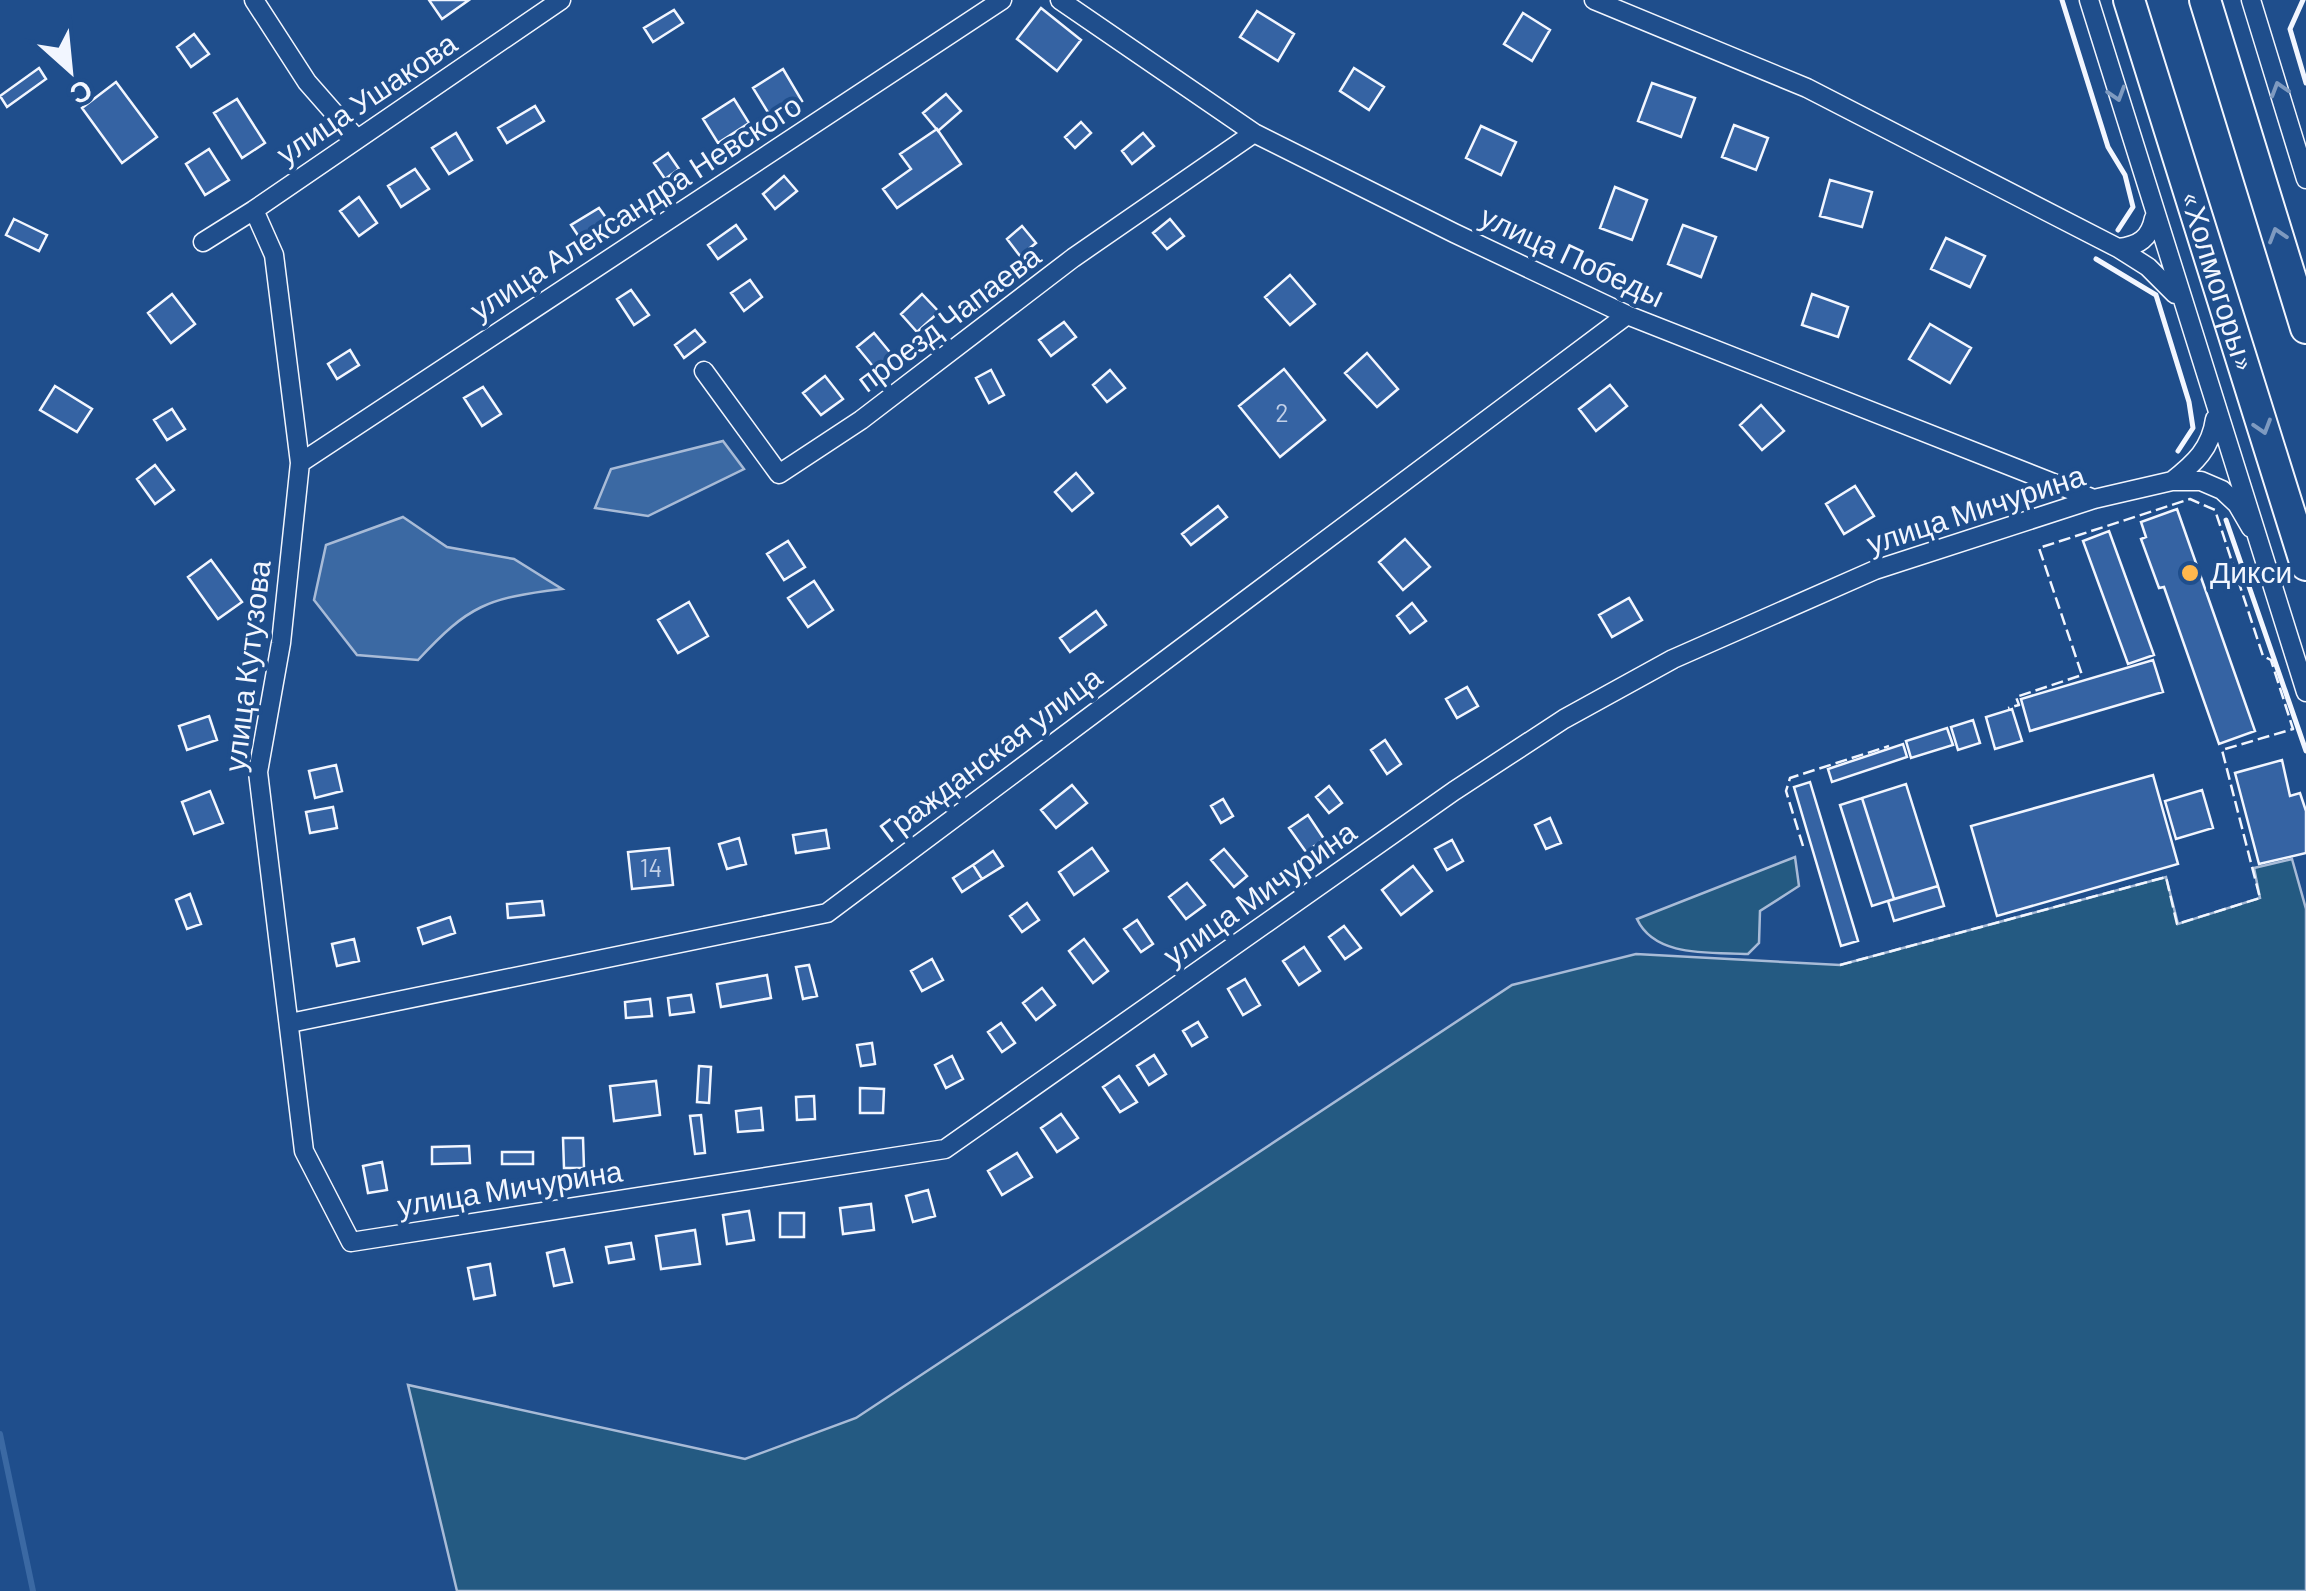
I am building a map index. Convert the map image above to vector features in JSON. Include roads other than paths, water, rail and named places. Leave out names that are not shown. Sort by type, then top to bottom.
[{"type":"highway","name":"«Холмогоры»","points":[[2129,0],[2306,565]]},
{"type":"highway","points":[[2205,0],[2306,328]]},
{"type":"street","points":[[254,0],[306,82],[357,139]]},
{"type":"street","name":"улица Ушакова","points":[[254,210],[561,0]]},
{"type":"street","name":"улица Александра Невского","points":[[300,462],[1002,0]]},
{"type":"street","name":"улица Победы","points":[[1060,0],[1254,133],[1626,316],[2094,499]]},
{"type":"street","points":[[1594,0],[1807,88],[2118,248],[2148,267],[2183,303]]},
{"type":"street","points":[[2090,0],[2154,218],[2306,692]]},
{"type":"street","points":[[2251,0],[2306,179]]},
{"type":"street","name":"проезд Чапаева","points":[[704,371],[779,474],[862,420],[1073,258],[1254,133]]},
{"type":"street","points":[[203,242],[254,210]]},
{"type":"street","name":"улица Кутузова","points":[[254,210],[274,255],[300,462],[282,643],[258,772],[304,1151],[351,1242]]},
{"type":"street","points":[[2118,248],[2141,242],[2152,231],[2154,218]]},
{"type":"street","name":"Гражданская улица","points":[[290,1023],[826,913],[1626,316]]},
{"type":"street","points":[[2172,482],[2202,455],[2212,438],[2216,413]]},
{"type":"street","name":"улица Мичурина","points":[[351,1242],[945,1149],[1454,791],[1564,719],[1674,659],[1875,570],[2094,499],[2172,482],[2201,481],[2222,490],[2237,504],[2251,528]]},
{"type":"waterway","points":[[0,1434],[33,1591]]},
{"type":"place","name":"Дикси","points":[[2190,573]]}]
